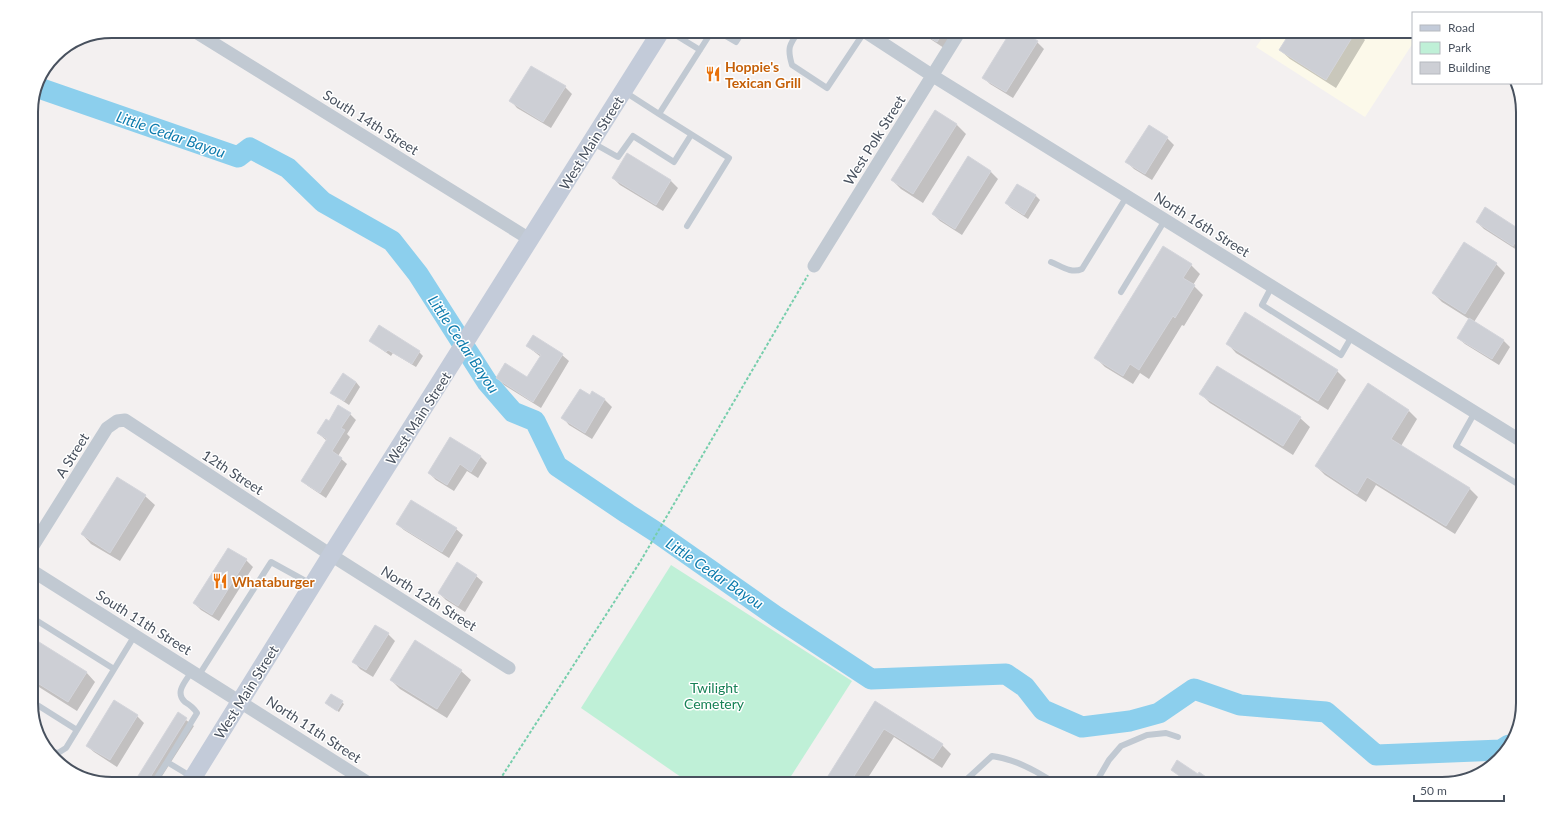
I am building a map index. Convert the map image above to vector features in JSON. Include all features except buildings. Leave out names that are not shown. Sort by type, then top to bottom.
[{"type":"main road","name":"West Main Street","points":[[193,777],[657,38]]},
{"type":"street","name":"South 14th Street","points":[[218,38],[531,240]]},
{"type":"street","name":"North 16th Street","points":[[876,38],[933,76],[1516,438]]},
{"type":"street","name":"West Polk Street","points":[[814,266],[956,38]]},
{"type":"street","name":"12th Street","points":[[117,421],[125,420],[331,556]]},
{"type":"street","name":"A Street","points":[[38,538],[107,428],[117,421]]},
{"type":"street","name":"North 12th Street","points":[[331,556],[509,668]]},
{"type":"street","name":"South 11th Street","points":[[38,574],[240,701]]},
{"type":"street","name":"North 11th Street","points":[[240,701],[359,777]]},
{"type":"lane","points":[[680,38],[700,50]]},
{"type":"lane","points":[[659,114],[708,38]]},
{"type":"lane","points":[[729,38],[736,42],[739,38]]},
{"type":"lane","points":[[794,38],[789,46],[789,56],[792,65],[827,88],[860,38]]},
{"type":"lane","points":[[623,91],[729,158],[687,226]]},
{"type":"lane","points":[[592,142],[618,157],[633,136],[674,162],[691,135]]},
{"type":"lane","points":[[1051,262],[1071,271],[1076,271],[1082,268],[1127,196]]},
{"type":"lane","points":[[1121,292],[1166,220]]},
{"type":"lane","points":[[1272,286],[1262,305],[1341,355],[1352,336]]},
{"type":"lane","points":[[1475,412],[1456,446],[1516,482]]},
{"type":"lane","points":[[157,777],[196,717],[197,713],[195,709],[181,698],[180,689],[195,673],[270,562],[313,584]]},
{"type":"lane","points":[[38,621],[114,669]]},
{"type":"lane","points":[[57,753],[66,748],[135,635]]},
{"type":"lane","points":[[38,705],[77,730]]},
{"type":"lane","points":[[1099,777],[1109,760],[1121,746],[1147,735],[1166,733],[1178,737]]},
{"type":"lane","points":[[969,777],[992,756],[1006,758],[1046,777]]},
{"type":"lane","points":[[167,762],[186,777]]},
{"type":"path","points":[[502,777],[640,562],[814,266]]},
{"type":"shaded area","points":[[1262,38],[1412,38],[1412,45],[1365,117],[1256,47]]},
{"type":"green space","name":"Twilight Cemetery","points":[[671,565],[852,681],[790,777],[681,777],[581,708]]},
{"type":"waterway","name":"Little Cedar Bayou","points":[[42,89],[238,157],[250,148],[288,168],[323,202],[392,241],[418,274],[487,382],[513,412],[535,421],[557,466],[656,532],[777,617],[871,679],[1006,674],[1025,687],[1043,710],[1082,727],[1130,721],[1159,713],[1194,689],[1240,705],[1326,712],[1376,755],[1499,750]]},
{"type":"place","name":"Hoppie's Texican Grill","points":[[713,74]]},
{"type":"place","name":"Whataburger","points":[[220,581]]}]
